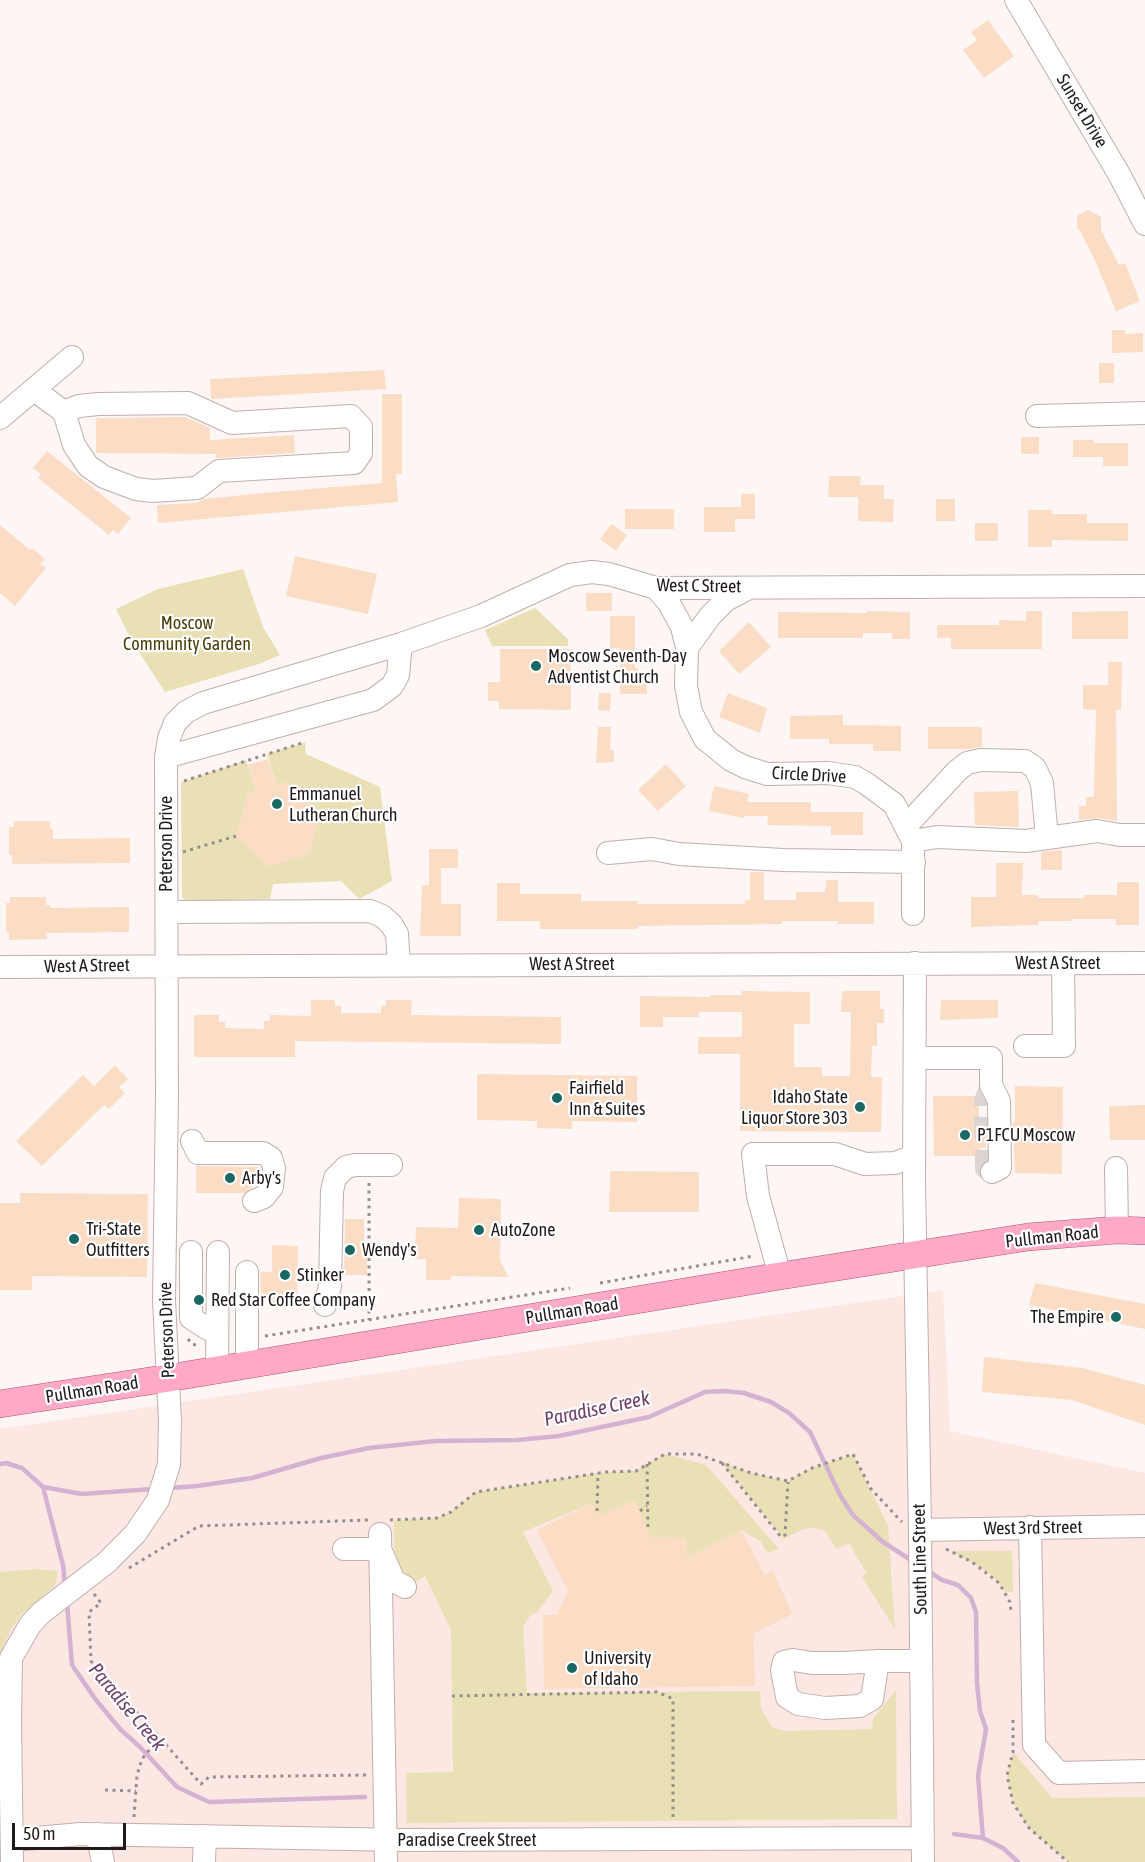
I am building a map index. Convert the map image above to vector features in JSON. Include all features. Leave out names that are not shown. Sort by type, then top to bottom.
[{"type":"main road","name":"Pullman Road","points":[[0,1404],[169,1378],[218,1357],[247,1352],[780,1276],[1028,1237],[1117,1230],[1145,1231]]},
{"type":"street","name":"Sunset Drive","points":[[1016,0],[1119,174],[1145,224]]},
{"type":"street","points":[[0,418],[72,357]]},
{"type":"street","points":[[34,390],[64,412],[74,445],[88,466],[104,477],[136,489],[153,491],[197,488],[219,471],[354,463],[361,453],[361,427],[351,416],[232,423],[188,403],[98,404],[79,406],[64,412]]},
{"type":"street","points":[[1037,416],[1145,413]]},
{"type":"street","name":"West C Street","points":[[166,757],[169,738],[175,723],[186,712],[203,703],[401,644],[481,616],[570,575],[592,572],[609,574],[656,588],[1145,586]]},
{"type":"street","name":"Circle Drive","points":[[656,588],[669,603],[682,627],[687,648],[686,676],[689,703],[691,712],[705,739],[731,760],[767,774],[828,773],[855,777],[894,804],[911,843]]},
{"type":"street","points":[[687,648],[704,624],[726,600],[750,588]]},
{"type":"street","points":[[166,757],[373,700],[392,686],[398,675],[401,644]]},
{"type":"street","name":"Peterson Drive","points":[[9,1850],[11,1658],[30,1625],[56,1601],[84,1589],[135,1534],[161,1490],[169,1464],[169,1378],[165,1300],[166,757]]},
{"type":"street","points":[[913,914],[911,843],[957,771],[967,764],[981,760],[1025,761],[1035,768],[1042,783],[1047,838]]},
{"type":"street","points":[[608,853],[652,849],[680,855],[783,860],[911,843],[937,837],[1026,841],[1097,831],[1120,835],[1145,835]]},
{"type":"street","points":[[167,912],[370,911],[382,916],[397,934],[399,964]]},
{"type":"street","points":[[915,963],[915,1052]]},
{"type":"street","points":[[915,1052],[922,996],[932,980],[947,974],[1063,963],[1064,1046],[1025,1046]]},
{"type":"street","name":"West A Street","points":[[0,967],[1145,963]]},
{"type":"street","points":[[915,1052],[991,1058],[991,1085],[999,1101],[1000,1168],[992,1172]]},
{"type":"street","name":"South Line Street","points":[[915,1052],[915,1256],[922,1537],[923,1862]]},
{"type":"street","points":[[192,1141],[198,1153],[263,1153],[271,1158],[274,1168],[272,1187],[264,1197],[254,1201]]},
{"type":"street","points":[[780,1276],[758,1196],[753,1154],[835,1154],[865,1164],[895,1163],[914,1156]]},
{"type":"street","points":[[325,1305],[330,1286],[332,1191],[335,1178],[340,1171],[355,1165],[391,1165]]},
{"type":"street","points":[[1116,1168],[1117,1230]]},
{"type":"street","points":[[205,1252],[218,1357]]},
{"type":"street","points":[[247,1272],[247,1352]]},
{"type":"street","name":"West 3rd Street","points":[[922,1537],[1030,1527],[1145,1526]]},
{"type":"street","points":[[1030,1527],[1034,1745],[1059,1773],[1145,1771]]},
{"type":"street","points":[[344,1549],[378,1531]]},
{"type":"street","points":[[378,1531],[394,1581],[405,1587]]},
{"type":"street","points":[[378,1531],[385,1851]]},
{"type":"street","points":[[878,1661],[921,1661]]},
{"type":"street","points":[[96,1834],[103,1862]]},
{"type":"street","name":"Paradise Creek Street","points":[[9,1850],[96,1834],[205,1836],[385,1851],[922,1838]]},
{"type":"street","points":[[204,1862],[205,1836]]},
{"type":"path","points":[[181,782],[305,742]]},
{"type":"path","points":[[181,853],[237,836]]},
{"type":"path","points":[[369,1175],[369,1320]]},
{"type":"path","points":[[593,1284],[754,1256]]},
{"type":"path","points":[[247,1352],[369,1320],[570,1288]]},
{"type":"path","points":[[184,1335],[196,1347],[218,1357]]},
{"type":"path","points":[[147,1556],[199,1526],[378,1531],[437,1518],[451,1512],[476,1492],[598,1473],[636,1470],[665,1454],[697,1454],[751,1473],[788,1481],[812,1468],[854,1454],[871,1489],[922,1537],[972,1562],[999,1583],[1010,1602],[1011,1612]]},
{"type":"path","points":[[721,1462],[781,1537],[785,1535],[788,1481]]},
{"type":"path","points":[[647,1464],[648,1529]]},
{"type":"path","points":[[597,1511],[598,1473]]},
{"type":"path","points":[[640,1511],[647,1506]]},
{"type":"path","points":[[84,1589],[100,1603],[89,1612],[92,1661],[201,1784],[208,1777],[365,1774],[371,1777]]},
{"type":"path","points":[[452,1696],[657,1692],[673,1699],[674,1823]]},
{"type":"path","points":[[1013,1711],[1013,1752],[1007,1775],[1013,1803],[1029,1828],[1068,1862]]},
{"type":"path","points":[[134,1819],[137,1775],[142,1759],[160,1736]]},
{"type":"path","points":[[105,1790],[136,1791]]},
{"type":"shaded area","name":"University of Idaho","points":[[943,1290],[950,1431],[1145,1473],[1145,1862],[0,1862],[0,1429]]},
{"type":"green space","name":"Moscow Community Garden","points":[[243,569],[263,627],[280,655],[259,664],[165,692],[131,640],[116,609],[158,589]]},
{"type":"green space","points":[[535,608],[568,639],[568,646],[492,646],[485,630]]},
{"type":"green space","points":[[305,742],[306,754],[380,787],[392,881],[359,899],[341,881],[273,884],[270,899],[189,901],[182,898],[181,782],[246,760],[256,791],[247,794],[237,837],[309,854],[320,813],[286,783],[277,785],[267,754]]},
{"type":"green space","points":[[665,1454],[706,1465],[779,1549],[768,1553],[760,1541],[741,1530],[687,1557],[686,1538],[651,1537],[599,1515],[592,1503],[523,1532],[553,1591],[536,1613],[531,1614],[523,1627],[527,1693],[760,1691],[761,1709],[772,1727],[784,1731],[872,1729],[873,1719],[896,1690],[897,1819],[407,1823],[406,1773],[453,1772],[451,1630],[425,1576],[414,1583],[395,1571],[394,1520],[437,1518],[451,1512],[476,1492],[606,1472],[636,1471]]},
{"type":"green space","points":[[853,1454],[888,1526],[895,1629],[861,1576],[867,1574],[849,1543],[837,1549],[824,1530],[812,1528],[803,1529],[784,1539],[721,1462],[751,1473],[788,1481],[812,1468]]},
{"type":"green space","points":[[951,1551],[1012,1551],[1013,1592],[1005,1592],[988,1572]]},
{"type":"green space","points":[[36,1569],[58,1571],[55,1585],[21,1615],[11,1629],[0,1655],[0,1572]]},
{"type":"green space","points":[[1013,1752],[1052,1798],[1145,1797],[1145,1862],[1068,1862],[1029,1828],[1013,1803],[1007,1775]]},
{"type":"building","points":[[988,20],[1014,56],[984,78],[963,50],[977,40],[971,32]]},
{"type":"building","points":[[1088,210],[1101,217],[1101,230],[1119,265],[1125,263],[1140,301],[1116,311],[1093,256],[1077,229],[1077,216]]},
{"type":"building","points":[[1112,330],[1125,330],[1125,334],[1143,333],[1143,352],[1112,353]]},
{"type":"building","points":[[1099,363],[1114,363],[1114,383],[1099,383]]},
{"type":"building","points":[[384,370],[386,389],[211,399],[210,379]]},
{"type":"building","points":[[382,394],[402,394],[402,474],[396,474],[398,502],[158,523],[157,505],[196,503],[204,499],[382,483]]},
{"type":"building","points":[[185,417],[210,428],[210,440],[294,435],[295,453],[216,458],[216,454],[96,453],[96,418]]},
{"type":"building","points":[[1021,437],[1039,437],[1039,454],[1021,454]]},
{"type":"building","points":[[1073,440],[1094,440],[1094,443],[1128,443],[1128,466],[1103,466],[1103,457],[1073,457]]},
{"type":"building","points":[[47,451],[131,518],[118,534],[113,530],[109,535],[38,478],[41,474],[33,468]]},
{"type":"building","points":[[829,476],[861,476],[860,485],[884,485],[884,499],[894,499],[893,522],[858,521],[858,497],[828,497]]},
{"type":"building","points":[[741,494],[755,494],[755,519],[735,519],[735,532],[704,532],[704,507],[741,507]]},
{"type":"building","points":[[936,499],[955,499],[955,521],[936,521]]},
{"type":"building","points":[[625,509],[674,509],[674,529],[625,529]]},
{"type":"building","points":[[1028,510],[1052,510],[1052,514],[1087,514],[1087,523],[1128,523],[1128,541],[1052,540],[1052,547],[1028,547]]},
{"type":"building","points":[[975,523],[998,523],[998,541],[975,541]]},
{"type":"building","points":[[612,524],[627,535],[616,551],[600,539]]},
{"type":"building","points":[[0,525],[30,550],[32,548],[45,559],[40,564],[46,568],[15,606],[0,593]]},
{"type":"building","points":[[295,556],[377,574],[368,614],[286,596]]},
{"type":"building","points":[[586,593],[612,593],[612,611],[586,611]]},
{"type":"building","points":[[867,611],[910,612],[910,639],[892,639],[892,633],[863,633],[863,638],[778,638],[778,612],[867,613]]},
{"type":"building","points":[[1026,611],[1042,611],[1042,649],[951,649],[951,638],[937,638],[937,625],[999,625],[999,620],[1026,621]]},
{"type":"building","points":[[1128,611],[1128,639],[1072,639],[1072,612]]},
{"type":"building","points":[[610,616],[635,616],[635,668],[638,668],[638,682],[647,682],[647,694],[620,694],[620,648],[610,648]]},
{"type":"building","points":[[749,622],[771,647],[739,674],[719,651]]},
{"type":"building","name":"Moscow Seventh-Day Adventist Church","points":[[500,649],[571,649],[571,710],[499,709],[499,701],[488,701],[488,682],[500,682]]},
{"type":"building","points":[[1108,662],[1122,662],[1121,710],[1116,710],[1117,821],[1099,818],[1079,820],[1079,806],[1086,806],[1086,797],[1094,797],[1096,710],[1083,709],[1083,685],[1108,685]]},
{"type":"building","points":[[599,693],[611,693],[610,711],[598,710]]},
{"type":"building","points":[[728,693],[767,708],[760,733],[719,717]]},
{"type":"building","points":[[843,715],[843,725],[901,726],[901,751],[873,751],[873,744],[829,744],[829,739],[790,739],[790,716]]},
{"type":"building","points":[[598,727],[611,727],[610,750],[614,750],[614,762],[596,763]]},
{"type":"building","points":[[928,727],[982,727],[982,747],[928,749]]},
{"type":"building","name":"Emmanuel Lutheran Church","points":[[268,759],[277,785],[286,783],[320,813],[310,854],[268,867],[236,836],[247,794],[256,791],[248,765]]},
{"type":"building","points":[[666,764],[686,786],[658,811],[638,790]]},
{"type":"building","points":[[714,786],[749,794],[747,802],[811,802],[811,812],[863,812],[863,835],[831,835],[831,826],[767,825],[768,816],[744,816],[744,818],[709,811]]},
{"type":"building","points":[[1018,791],[1019,827],[975,825],[974,792]]},
{"type":"building","points":[[14,821],[50,821],[53,839],[130,838],[130,863],[12,864],[12,855],[9,855],[9,827],[14,827]]},
{"type":"building","points":[[429,849],[458,849],[458,868],[441,868],[441,904],[461,904],[461,936],[420,936],[422,885],[429,885]]},
{"type":"building","points":[[1062,850],[1062,870],[1041,870],[1041,852]]},
{"type":"building","points":[[996,863],[1023,863],[1022,895],[1038,895],[1038,898],[1117,895],[1117,882],[1139,882],[1139,925],[1116,925],[1116,919],[1071,919],[1071,921],[1038,921],[1038,925],[971,927],[971,897],[996,897]]},
{"type":"building","points":[[750,872],[764,872],[764,900],[796,900],[796,892],[825,892],[826,880],[838,880],[838,902],[874,902],[874,924],[838,924],[838,921],[782,921],[782,924],[638,926],[638,929],[540,929],[540,921],[497,921],[497,883],[520,883],[520,894],[581,894],[581,901],[638,901],[638,904],[745,904],[745,900],[750,900]]},
{"type":"building","points":[[10,897],[46,897],[46,905],[50,905],[50,908],[129,907],[129,932],[46,933],[47,939],[9,940],[9,932],[6,932],[6,903],[10,903]]},
{"type":"building","points":[[742,991],[810,992],[810,1024],[794,1024],[794,1067],[822,1067],[822,1076],[850,1076],[851,1012],[841,1012],[842,991],[880,991],[880,1009],[884,1009],[884,1023],[877,1023],[877,1046],[872,1046],[871,1077],[882,1077],[881,1132],[740,1131],[740,1054],[698,1054],[698,1037],[742,1037],[742,1012],[699,1012],[699,1017],[663,1017],[663,1027],[640,1027],[640,996],[710,997],[710,995],[742,995]]},
{"type":"building","points":[[311,1000],[335,1000],[335,1006],[341,1006],[341,1013],[381,1013],[381,1006],[386,1006],[386,1000],[412,1000],[411,1015],[561,1017],[561,1044],[295,1041],[295,1057],[194,1057],[194,1015],[219,1015],[219,1022],[225,1022],[225,1028],[264,1029],[264,1021],[270,1021],[270,1015],[311,1016]]},
{"type":"building","points":[[941,1000],[998,1000],[998,1018],[940,1020]]},
{"type":"building","points":[[115,1065],[128,1079],[119,1087],[125,1093],[109,1109],[104,1105],[42,1166],[16,1141],[83,1075],[94,1086]]},
{"type":"building","name":"Fairfield Inn & Suites","points":[[477,1074],[637,1076],[637,1122],[572,1121],[572,1129],[537,1128],[537,1121],[477,1120]]},
{"type":"building","points":[[1015,1086],[1063,1087],[1062,1174],[1015,1173],[1013,1122],[1015,1122]]},
{"type":"building","name":"P1FCU Moscow","points":[[933,1096],[979,1096],[979,1122],[986,1122],[986,1148],[980,1148],[980,1156],[934,1156]]},
{"type":"building","points":[[1145,1105],[1145,1140],[1110,1140],[1109,1106]]},
{"type":"building","name":"Arby's","points":[[196,1166],[259,1167],[259,1182],[243,1193],[196,1193]]},
{"type":"building","points":[[610,1171],[699,1172],[699,1212],[609,1212]]},
{"type":"building","name":"Tri-State Outfitters","points":[[20,1193],[148,1194],[147,1277],[32,1276],[32,1290],[0,1290],[0,1203],[20,1203]]},
{"type":"building","name":"AutoZone","points":[[459,1198],[501,1199],[500,1261],[509,1277],[451,1276],[451,1280],[426,1280],[426,1259],[415,1259],[416,1227],[458,1228]]},
{"type":"building","name":"Wendy's","points":[[345,1219],[364,1219],[367,1275],[344,1275]]},
{"type":"building","name":"Stinker","points":[[272,1245],[298,1246],[297,1304],[272,1304],[272,1296],[261,1296],[260,1272],[272,1272]]},
{"type":"building","name":"The Empire","points":[[1035,1283],[1145,1304],[1145,1329],[1029,1305]]},
{"type":"building","points":[[984,1357],[1082,1368],[1145,1385],[1145,1425],[1072,1400],[982,1392]]},
{"type":"building","points":[[635,1500],[651,1537],[686,1538],[687,1557],[741,1530],[765,1575],[773,1571],[792,1614],[753,1634],[755,1686],[544,1689],[543,1615],[557,1615],[568,1590],[537,1530],[592,1503],[599,1515]]},
{"type":"waterway","name":"Paradise Creek","points":[[170,1488],[252,1478],[321,1458],[369,1448],[436,1441],[517,1440],[559,1436],[649,1417],[705,1392],[724,1391],[744,1393],[771,1402],[789,1413],[810,1432],[840,1495],[853,1515],[883,1542],[914,1562]]},
{"type":"waterway","name":"Paradise Creek","points":[[0,1464],[6,1463],[22,1468],[43,1487],[63,1565],[65,1586]]},
{"type":"waterway","name":"Paradise Creek","points":[[43,1487],[82,1494],[153,1489]]},
{"type":"waterway","name":"Paradise Creek","points":[[928,1571],[942,1580],[958,1585],[971,1598],[976,1612],[977,1683],[980,1711],[986,1729],[978,1776],[983,1838]]},
{"type":"waterway","name":"Paradise Creek","points":[[67,1603],[72,1665],[120,1729],[177,1787],[209,1802],[365,1797]]},
{"type":"waterway","name":"Paradise Creek","points":[[954,1834],[983,1838],[1003,1848],[1018,1862]]},
{"type":"tunnel","points":[[991,1085],[985,1101],[986,1168],[992,1172]]},
{"type":"place","name":"Moscow Seventh-Day Adventist Church","points":[[536,666]]},
{"type":"place","name":"Emmanuel Lutheran Church","points":[[277,804]]},
{"type":"place","name":"Fairfield Inn & Suites","points":[[557,1098]]},
{"type":"place","name":"Idaho State Liquor Store 303","points":[[860,1107]]},
{"type":"place","name":"P1FCU Moscow","points":[[965,1135]]},
{"type":"place","name":"Arby's","points":[[230,1178]]},
{"type":"place","name":"AutoZone","points":[[479,1230]]},
{"type":"place","name":"Tri-State Outfitters","points":[[74,1239]]},
{"type":"place","name":"Wendy's","points":[[350,1250]]},
{"type":"place","name":"Stinker","points":[[285,1275]]},
{"type":"place","name":"Red Star Coffee Company","points":[[199,1300]]},
{"type":"place","name":"The Empire","points":[[1116,1317]]},
{"type":"place","name":"University of Idaho","points":[[572,1668]]}]
